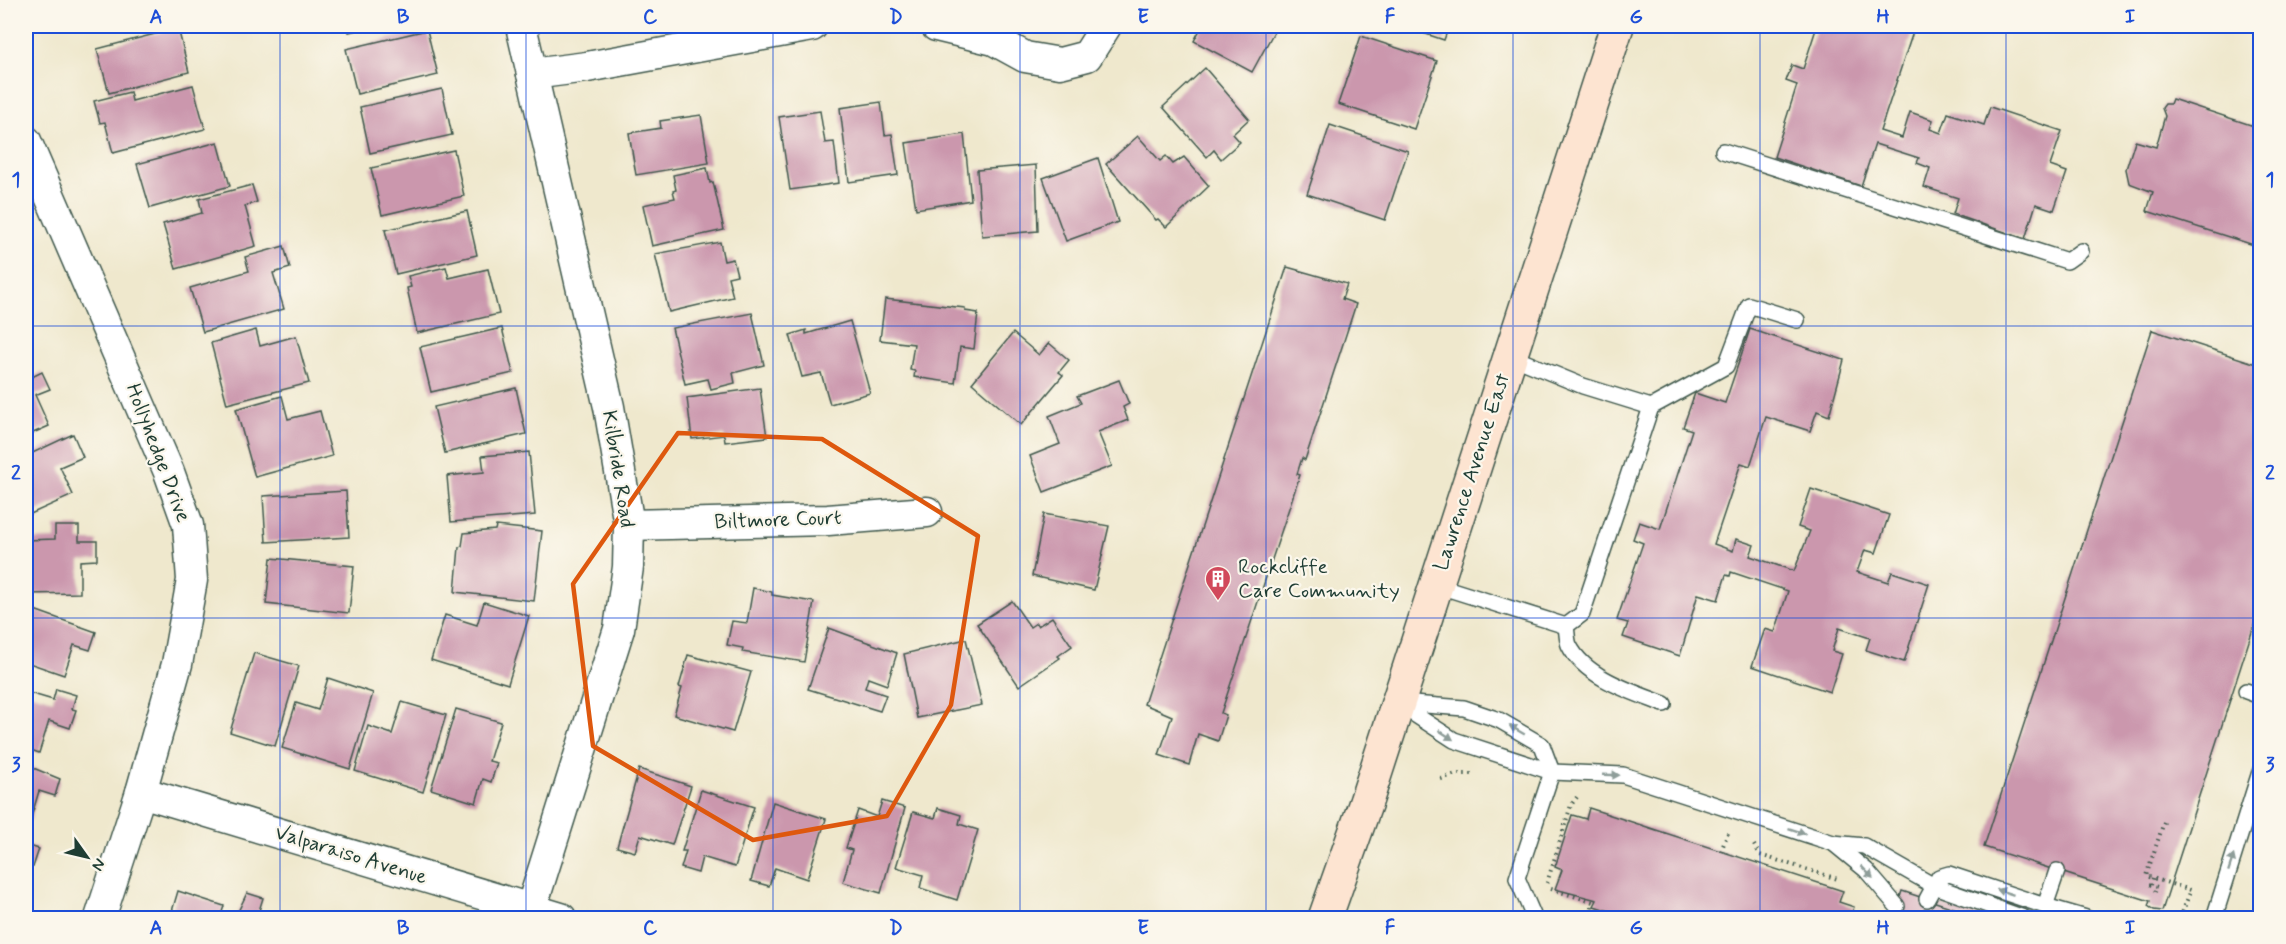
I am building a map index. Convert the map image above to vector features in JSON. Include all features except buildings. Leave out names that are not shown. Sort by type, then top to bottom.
[{"type":"main road","name":"Lawrence Avenue East","points":[[1325,918],[1366,802],[1617,26]]},
{"type":"street","name":"Kilbride Road","points":[[521,26],[609,407],[629,525],[628,567],[619,629],[531,909]]},
{"type":"street","points":[[532,74],[587,67],[812,26]]},
{"type":"street","points":[[936,26],[994,40],[1025,57],[1060,63],[1086,56],[1106,26]]},
{"type":"street","name":"Hollyhedge Drive","points":[[26,141],[169,472],[188,525],[192,580],[177,664],[141,792],[100,918]]},
{"type":"street","name":"Biltmore Court","points":[[629,525],[828,520],[927,512]]},
{"type":"street","name":"Valparaiso Avenue","points":[[141,792],[561,918]]},
{"type":"lane","points":[[1722,151],[2067,261],[2081,251]]},
{"type":"lane","points":[[1566,626],[1582,614],[1651,407],[1726,366],[1749,305],[1797,320]]},
{"type":"lane","points":[[1510,356],[1583,386],[1651,407]]},
{"type":"lane","points":[[1436,585],[1566,626]]},
{"type":"lane","points":[[1566,626],[1569,645],[1591,671],[1619,687],[1664,704]]},
{"type":"lane","points":[[1397,703],[1454,740],[1552,772],[1623,775],[1833,843],[1864,846],[1930,893],[2024,918]]},
{"type":"lane","points":[[1397,703],[1464,708],[1498,720],[1542,745],[1552,772],[1517,878],[1533,915],[1532,918]]},
{"type":"lane","points":[[2214,918],[2260,772]]},
{"type":"lane","points":[[1833,843],[1866,870],[1897,906]]},
{"type":"lane","points":[[2046,906],[2057,871]]},
{"type":"lane","points":[[1930,893],[1939,877],[1949,874],[2086,918]]},
{"type":"path","points":[[1441,779],[1456,774],[1480,774]]},
{"type":"path","points":[[1579,795],[1571,805],[1547,884],[1552,891],[1593,902],[1589,918]]},
{"type":"path","points":[[2164,822],[2146,876],[2190,890],[2180,918]]},
{"type":"path","points":[[1718,829],[1740,836]]},
{"type":"path","points":[[1721,851],[1728,832]]},
{"type":"path","points":[[1751,839],[1760,855],[1835,880],[1844,877]]},
{"type":"path","points":[[2152,878],[2151,885],[2157,887],[2155,892]]},
{"type":"highlighted area","points":[[678,433],[822,439],[978,536],[951,705],[887,816],[753,840],[593,746],[573,584]]},
{"type":"place","name":"Rockcliffe Care Community","points":[[1218,602]]}]
